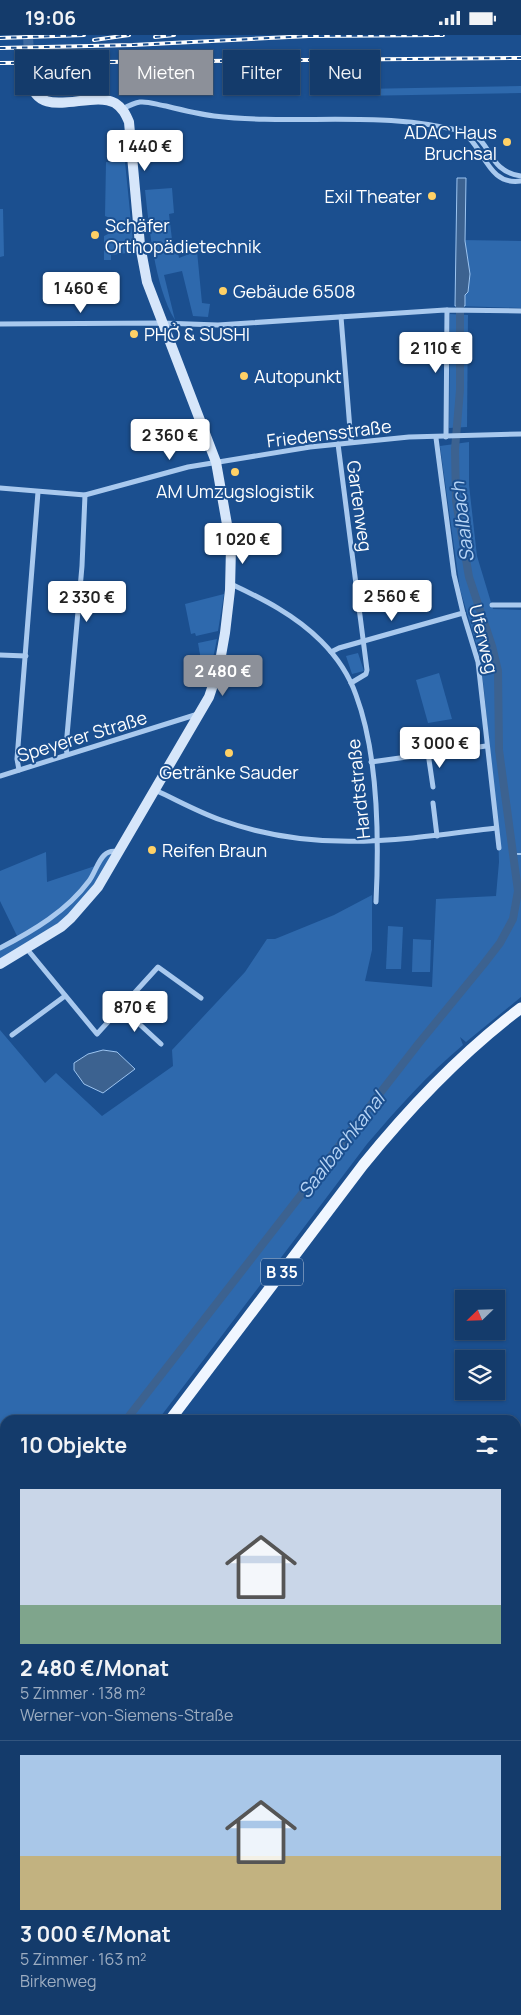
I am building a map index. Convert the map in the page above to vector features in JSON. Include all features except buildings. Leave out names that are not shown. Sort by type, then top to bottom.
[{"type":"main road","points":[[0,964],[61,927],[71,919],[98,887],[210,697],[219,667],[231,584],[231,547],[216,462],[182,369],[162,323],[142,264],[129,123],[122,109],[115,103],[108,101],[48,102],[38,95]]},
{"type":"main road","name":"B 35","points":[[174,1415],[363,1165],[396,1125],[456,1063],[521,1008]]},
{"type":"street","points":[[122,109],[142,102],[216,116],[274,119],[387,119],[420,122],[462,131],[477,137],[494,162],[504,171],[521,176]]},
{"type":"street","points":[[462,131],[474,142],[494,173],[508,181],[521,181]]},
{"type":"street","points":[[0,324],[162,323],[218,325],[449,310],[521,311]]},
{"type":"street","points":[[448,437],[449,310]]},
{"type":"street","points":[[341,317],[351,442]]},
{"type":"street","name":"Friedensstraße","points":[[0,488],[85,495],[188,467],[351,442],[409,437],[436,438],[466,435],[521,434]]},
{"type":"street","name":"Uferweg","points":[[436,438],[454,575],[478,663],[499,848]]},
{"type":"street","name":"Gartenweg","points":[[338,444],[364,641],[366,674],[351,683]]},
{"type":"street","points":[[19,770],[17,759],[38,492]]},
{"type":"street","points":[[67,755],[66,747],[82,566],[85,495]]},
{"type":"street","name":"Hardtstraße","points":[[231,584],[267,600],[301,623],[331,652],[351,683],[364,725],[371,762],[379,842],[376,902]]},
{"type":"street","points":[[492,605],[521,605]]},
{"type":"street","points":[[331,652],[339,648],[463,613]]},
{"type":"street","points":[[0,655],[26,656]]},
{"type":"street","name":"Speyerer Straße","points":[[0,776],[201,713]]},
{"type":"street","points":[[371,762],[486,746]]},
{"type":"street","points":[[428,753],[433,787]]},
{"type":"street","points":[[155,790],[220,820],[272,835],[326,842],[379,842],[496,828]]},
{"type":"street","points":[[434,803],[437,836]]},
{"type":"street","points":[[0,948],[33,931],[53,917],[89,881],[106,853],[112,850],[119,852]]},
{"type":"street","points":[[27,949],[97,1034],[158,967],[201,997]]},
{"type":"street","points":[[12,1035],[65,996]]},
{"type":"street","points":[[122,1008],[161,1044]]},
{"type":"shaded area","points":[[521,86],[521,93],[357,96],[380,95],[380,89]]},
{"type":"shaded area","points":[[106,162],[125,162],[134,252],[111,255],[111,260],[104,260],[104,236],[110,233],[113,227],[110,218],[105,216]]},
{"type":"shaded area","points":[[457,178],[466,178],[465,241],[470,274],[468,292],[465,295],[465,306],[455,306]]},
{"type":"shaded area","points":[[172,188],[174,213],[169,214],[173,248],[177,248],[179,258],[197,251],[202,303],[210,304],[208,317],[193,316],[182,271],[164,275],[175,320],[162,291],[154,257],[145,190]]},
{"type":"shaded area","points":[[0,209],[3,209],[4,256],[0,257]]},
{"type":"shaded area","points":[[460,240],[521,241],[521,308],[460,306]]},
{"type":"shaded area","points":[[450,314],[468,315],[467,427],[449,428]]},
{"type":"shaded area","points":[[469,442],[469,485],[477,556],[493,609],[521,610],[521,997],[466,1042],[460,1037],[463,1045],[425,1080],[367,1144],[162,1415],[0,1415],[0,1030],[45,1083],[56,1073],[102,1116],[173,1066],[172,1050],[245,972],[267,939],[275,939],[334,915],[372,895],[372,950],[365,981],[432,987],[436,899],[496,896],[499,862],[498,829],[480,657],[460,589],[440,446]]},
{"type":"shaded area","points":[[224,594],[218,631],[196,636],[195,633],[191,634],[185,604]]},
{"type":"shaded area","points":[[217,639],[212,663],[202,666],[198,643]]},
{"type":"shaded area","points":[[358,653],[364,671],[352,674],[346,656]]},
{"type":"shaded area","points":[[439,673],[452,719],[428,723],[416,680]]},
{"type":"shaded area","points":[[46,852],[47,882],[98,865],[106,853],[119,852],[71,918],[0,964],[0,948],[18,938],[0,901],[0,871]]},
{"type":"shaded area","points":[[388,926],[403,927],[401,969],[386,969]]},
{"type":"shaded area","points":[[413,939],[431,940],[430,972],[412,972]]},
{"type":"shaded area","points":[[103,1050],[117,1052],[135,1069],[103,1093],[84,1084],[74,1070],[74,1063],[88,1054]]},
{"type":"waterway","name":"Saalbachkanal","points":[[130,1415],[419,1043],[500,943],[513,919],[518,891],[499,750],[498,671],[492,646],[469,577],[456,501],[455,449],[460,390],[460,303]]},
{"type":"waterway","name":"Saalbach","points":[[514,854],[521,854]]},
{"type":"tunnel","points":[[28,35],[29,50]]},
{"type":"railway","points":[[0,38],[84,35]]},
{"type":"railway","points":[[94,40],[129,35]]},
{"type":"railway","points":[[155,37],[174,35]]},
{"type":"railway","points":[[0,48],[133,45],[309,36],[443,35]]},
{"type":"railway","points":[[0,63],[521,58]]},
{"type":"place","name":"ADAC Haus Bruchsal","points":[[507,142]]},
{"type":"place","name":"Exil Theater","points":[[432,196]]},
{"type":"place","name":"Schäfer Orthopädietechnik","points":[[95,235]]},
{"type":"place","name":"Gebäude 6508","points":[[223,291]]},
{"type":"place","name":"PHỞ & SUSHI","points":[[134,334]]},
{"type":"place","name":"Autopunkt","points":[[244,376]]},
{"type":"place","name":"AM Umzugslogistik","points":[[235,472]]},
{"type":"place","name":"Getränke Sauder","points":[[229,753]]},
{"type":"place","name":"Reifen Braun","points":[[152,850]]}]
